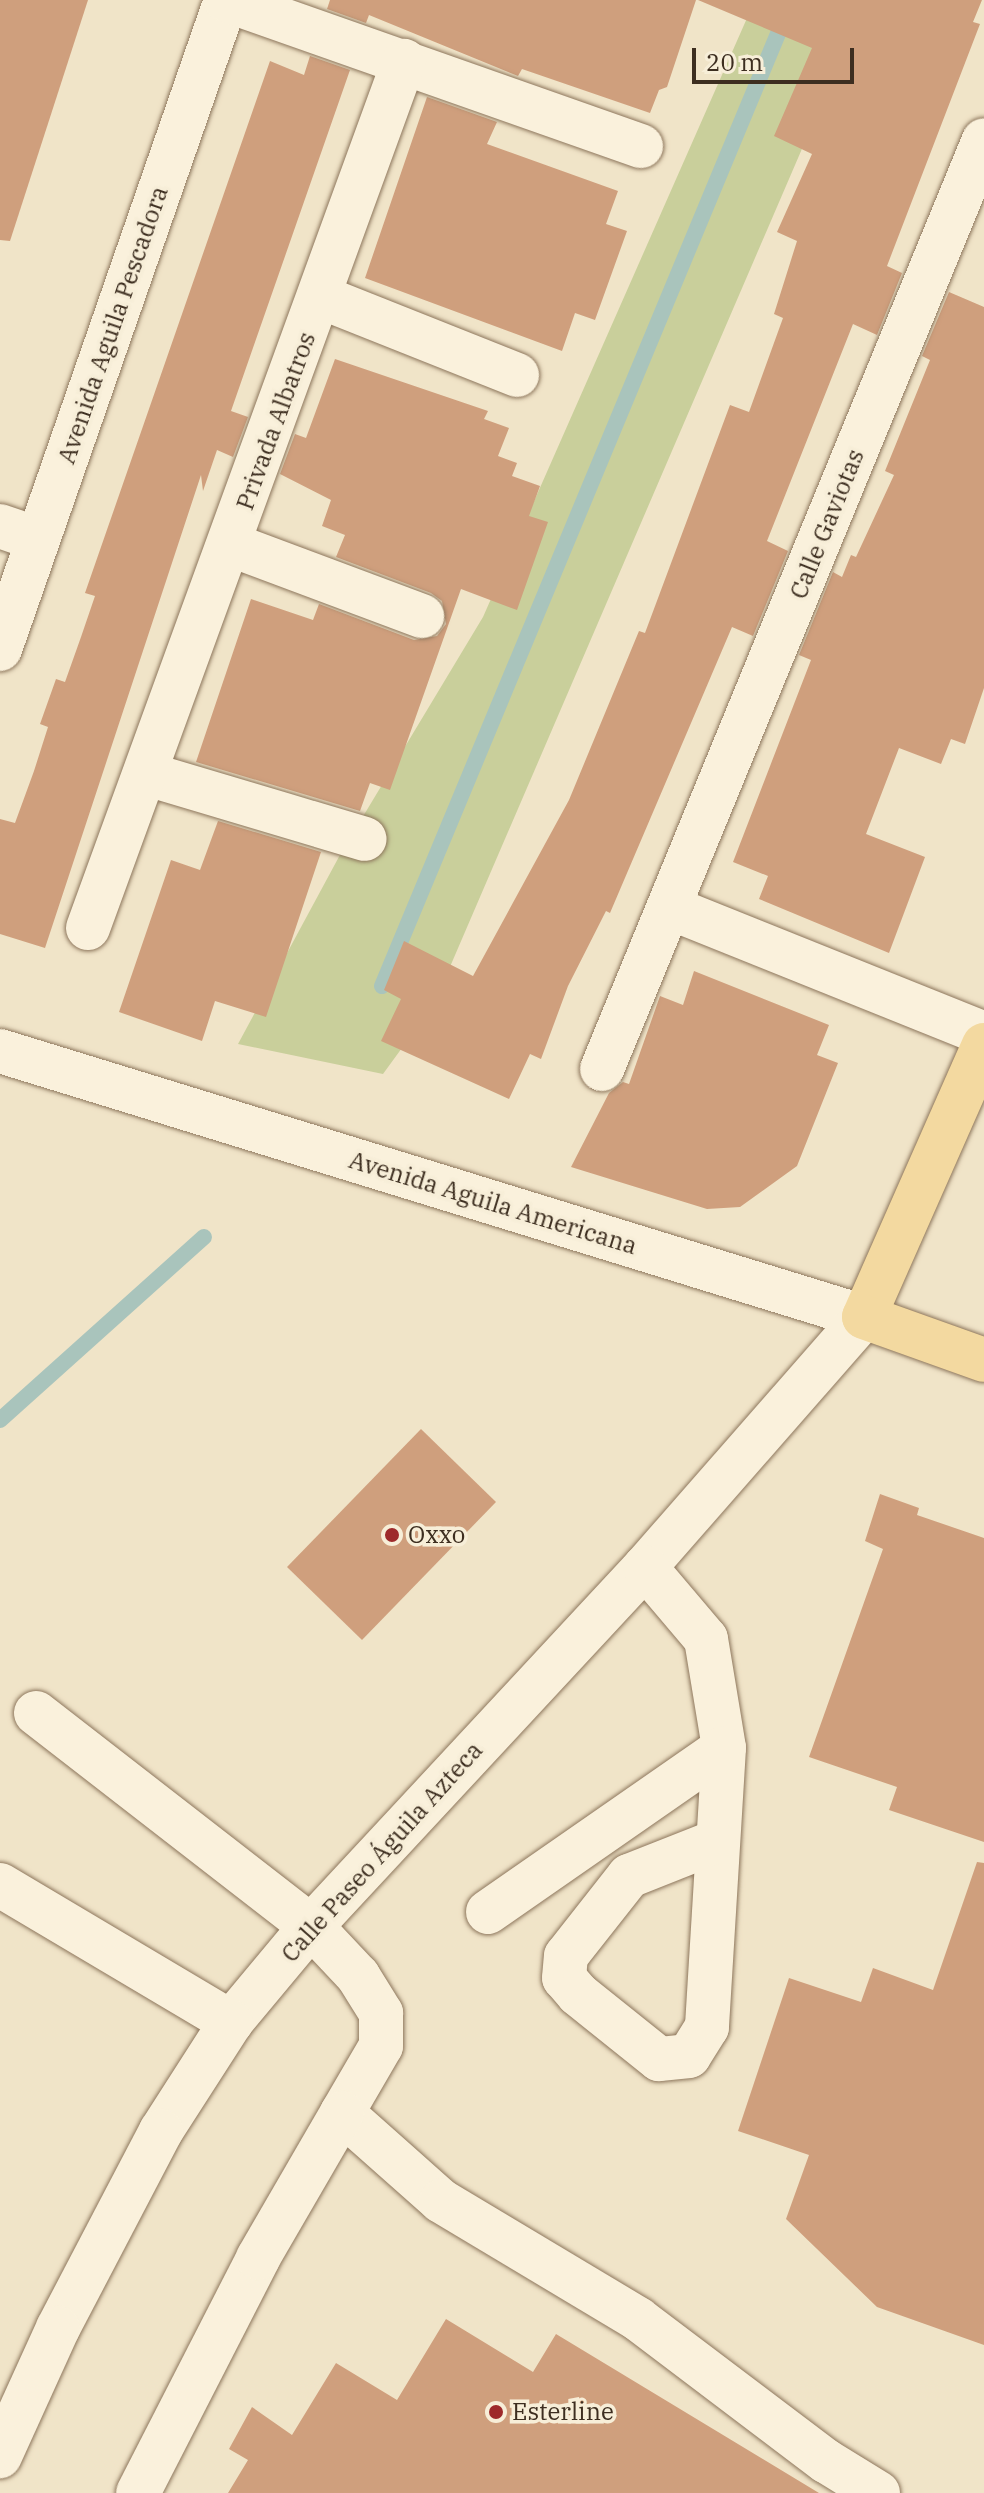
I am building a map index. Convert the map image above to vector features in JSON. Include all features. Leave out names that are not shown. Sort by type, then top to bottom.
[{"type":"main road","points":[[864,1317],[984,1045]]},
{"type":"main road","name":"Avenida Aguila Americana","points":[[864,1317],[984,1360]]},
{"type":"street","points":[[226,0],[641,146]]},
{"type":"street","name":"Avenida Aguila Pescadora","points":[[0,649],[19,532],[226,0]]},
{"type":"street","name":"Privada Albatros","points":[[88,928],[232,545],[404,61]]},
{"type":"street","name":"Calle Gaviotas","points":[[602,1069],[671,908],[984,140]]},
{"type":"street","points":[[321,297],[517,375]]},
{"type":"street","points":[[232,545],[422,616]]},
{"type":"street","points":[[147,774],[365,839]]},
{"type":"street","points":[[671,908],[984,1034]]},
{"type":"street","name":"Avenida Aguila Americana","points":[[0,1051],[864,1317]]},
{"type":"street","name":"Calle Paseo Águila Azteca","points":[[0,2456],[58,2328],[161,2131],[231,2022],[311,1926],[645,1567],[864,1317]]},
{"type":"street","points":[[645,1567],[706,1639],[724,1748],[715,1842],[707,2027],[689,2056],[659,2059],[578,1994],[564,1978],[566,1956],[629,1876],[715,1842]]},
{"type":"street","points":[[36,1713],[311,1926],[358,1976],[381,2013],[381,2046],[258,2258],[138,2493]]},
{"type":"street","points":[[488,1912],[724,1748]]},
{"type":"street","points":[[0,1885],[231,2022]]},
{"type":"street","points":[[342,2113],[441,2201],[638,2319],[826,2461],[878,2493]]},
{"type":"green space","points":[[755,0],[866,0],[434,1004],[383,1074],[238,1044],[341,853],[483,617]]},
{"type":"building","points":[[0,0],[88,0],[10,241],[0,240]]},
{"type":"building","points":[[330,0],[696,0],[667,87],[659,90],[650,113],[522,69],[518,76],[369,15],[366,23],[327,9]]},
{"type":"building","points":[[698,0],[982,0],[973,22],[980,24],[887,266],[902,273],[877,335],[853,324],[767,541],[788,551],[753,636],[732,627],[610,913],[606,911],[568,986],[541,1059],[530,1054],[509,1099],[381,1041],[401,999],[384,990],[404,941],[473,976],[569,800],[639,631],[645,633],[730,405],[749,412],[783,318],[774,314],[797,241],[777,232],[812,154],[774,136],[812,48]]},
{"type":"building","points":[[310,56],[350,70],[231,411],[248,417],[233,457],[217,450],[203,491],[201,475],[45,948],[0,934],[0,819],[15,823],[34,771],[48,727],[40,724],[56,679],[65,682],[81,637],[95,596],[85,593],[270,61],[304,75]]},
{"type":"building","points":[[427,97],[497,122],[487,144],[618,191],[606,224],[627,231],[595,320],[575,313],[562,351],[365,278]]},
{"type":"building","points":[[949,292],[984,307],[984,688],[965,744],[951,739],[941,764],[899,748],[866,834],[925,857],[889,953],[759,899],[768,876],[733,862],[811,660],[799,655],[833,572],[842,577],[851,555],[856,557],[894,475],[885,471],[930,360],[922,356]]},
{"type":"building","points":[[335,359],[488,411],[484,419],[509,428],[498,456],[517,463],[512,476],[540,486],[529,516],[548,522],[517,610],[461,589],[390,790],[370,783],[360,811],[196,762],[251,599],[313,620],[319,604],[414,640],[437,636],[446,624],[442,601],[431,593],[336,557],[345,535],[322,526],[331,500],[280,474],[295,434],[306,438]]},
{"type":"building","points":[[218,821],[321,852],[266,1017],[215,1001],[202,1041],[119,1012],[171,860],[200,870]]},
{"type":"building","points":[[694,971],[829,1025],[817,1055],[838,1063],[797,1166],[740,1207],[707,1209],[571,1167],[609,1093],[623,1082],[629,1084],[660,996],[683,1005]]},
{"type":"building","name":"Oxxo","points":[[421,1429],[496,1502],[362,1640],[287,1567]]},
{"type":"building","points":[[880,1494],[919,1508],[917,1515],[984,1538],[984,1842],[889,1810],[897,1787],[809,1757],[883,1549],[865,1541]]},
{"type":"building","points":[[977,1862],[984,1863],[984,2345],[877,2307],[786,2219],[809,2155],[738,2131],[789,1978],[861,2002],[873,1968],[933,1990]]},
{"type":"building","name":"Esterline","points":[[446,2319],[533,2372],[556,2334],[819,2493],[228,2493],[248,2460],[229,2449],[252,2407],[292,2435],[336,2363],[397,2400]]},
{"type":"waterway","points":[[382,986],[792,0]]},
{"type":"waterway","points":[[0,1420],[204,1237]]},
{"type":"place","name":"Oxxo","points":[[392,1535]]},
{"type":"place","name":"Esterline","points":[[496,2412]]}]
